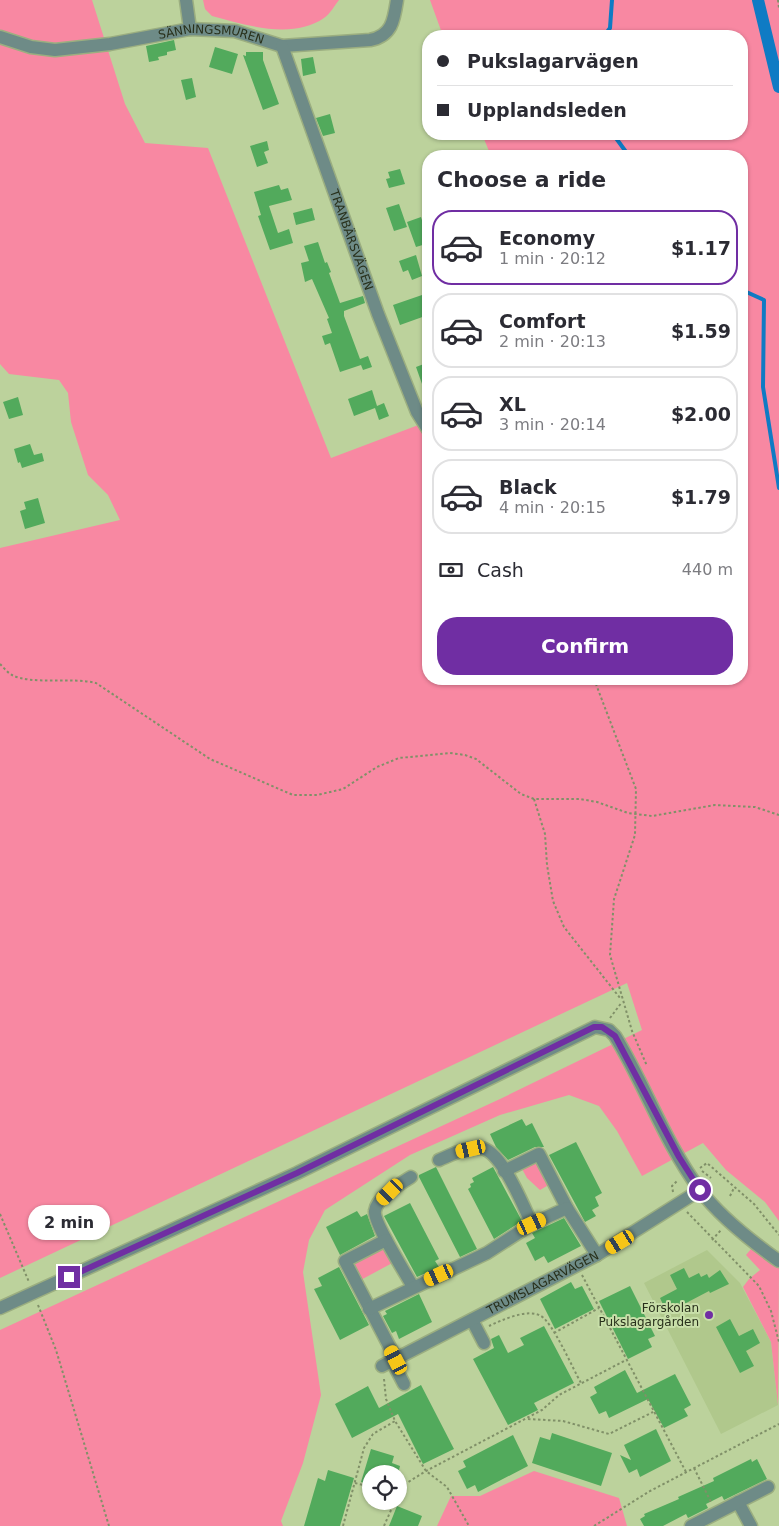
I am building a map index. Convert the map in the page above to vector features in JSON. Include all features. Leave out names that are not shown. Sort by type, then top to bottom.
[{"type":"street","points":[[186,0],[190,29]]},
{"type":"street","name":"SÄNNINGSMUREN","points":[[0,37],[31,47],[55,50],[110,44],[190,29],[235,31],[282,46],[378,39],[389,32],[392,27],[397,0]]},
{"type":"street","name":"TRANBÄRSVÄGEN","points":[[282,46],[378,314],[422,412]]},
{"type":"street","points":[[0,1308],[297,1173],[587,1030],[602,1027],[609,1030],[619,1043],[679,1157],[700,1190],[740,1230],[779,1261]]},
{"type":"street","points":[[439,1160],[456,1153],[482,1148],[495,1157],[532,1224]]},
{"type":"street","points":[[504,1171],[539,1154],[566,1208],[597,1255]]},
{"type":"street","points":[[411,1177],[390,1192],[374,1209],[386,1240],[413,1287]]},
{"type":"street","name":"TRUMSLAGARVÄGEN","points":[[390,1362],[578,1266],[700,1190]]},
{"type":"street","points":[[369,1309],[487,1253],[532,1224],[566,1208]]},
{"type":"street","points":[[386,1240],[344,1261],[369,1309],[390,1362],[404,1384]]},
{"type":"street","points":[[472,1320],[481,1338]]},
{"type":"street","points":[[691,1526],[768,1488]]},
{"type":"street","points":[[738,1502],[752,1526]]},
{"type":"path","points":[[778,0],[779,8]]},
{"type":"path","points":[[0,664],[12,675],[27,679],[83,680],[96,683],[210,759],[292,794],[316,795],[344,788],[377,767],[399,758],[450,753],[476,759],[522,794],[534,799],[580,799],[636,814],[652,816],[715,806],[755,807],[779,815]]},
{"type":"path","points":[[596,685],[636,789],[635,835],[614,899],[610,955],[622,1002],[650,1074]]},
{"type":"path","points":[[534,799],[546,834],[547,865],[553,901],[564,927],[613,986],[622,1002]]},
{"type":"path","points":[[602,1027],[622,1002]]},
{"type":"path","points":[[711,1178],[706,1172],[698,1169],[707,1163],[754,1204],[779,1235]]},
{"type":"path","points":[[730,1196],[734,1188]]},
{"type":"path","points":[[0,1214],[56,1350],[109,1526]]},
{"type":"path","points":[[721,1230],[712,1240],[751,1275],[759,1286],[771,1311],[779,1342]]},
{"type":"path","points":[[578,1266],[686,1472]]},
{"type":"path","points":[[554,1333],[600,1308]]},
{"type":"path","points":[[481,1338],[514,1317],[531,1314],[540,1315],[554,1333],[581,1383]]},
{"type":"path","points":[[407,1483],[426,1471],[542,1410],[559,1395],[626,1360]]},
{"type":"path","points":[[390,1362],[386,1399],[395,1421],[426,1471],[447,1487],[469,1526]]},
{"type":"path","points":[[526,1419],[563,1420],[609,1434],[653,1412]]},
{"type":"path","points":[[343,1526],[364,1448],[373,1434],[395,1421]]},
{"type":"path","points":[[594,1526],[635,1500],[779,1424]]},
{"type":"path","points":[[694,1468],[716,1513]]},
{"type":"path","points":[[355,1483],[362,1485]]},
{"type":"path","points":[[384,1526],[391,1510]]},
{"type":"shaded area","points":[[0,0],[92,0],[125,104],[145,143],[208,148],[331,458],[422,424],[422,685],[748,685],[748,150],[489,150],[484,140],[748,140],[748,30],[441,30],[430,0],[779,0],[779,1221],[765,1202],[726,1170],[703,1143],[642,1176],[617,1131],[599,1106],[569,1095],[500,1115],[410,1155],[325,1210],[309,1240],[303,1272],[321,1395],[303,1463],[281,1521],[283,1526],[0,1526],[0,1330],[500,1099],[642,1030],[627,983],[0,1278],[0,548],[120,520],[108,495],[88,475],[71,422],[68,393],[59,380],[9,374],[0,364]]},
{"type":"shaded area","points":[[203,0],[339,0],[324,18],[311,25],[298,28],[269,29],[212,16],[205,9]]},
{"type":"shaded area","points":[[535,1160],[538,1166],[542,1165],[552,1183],[540,1190],[527,1178],[521,1167]]},
{"type":"shaded area","points":[[386,1247],[396,1261],[357,1282],[352,1269],[354,1262]]},
{"type":"shaded area","points":[[751,1249],[779,1268],[778,1405],[771,1342],[743,1287],[760,1270],[746,1255]]},
{"type":"shaded area","name":"Förskolan Pukslagargården","points":[[707,1250],[740,1283],[771,1342],[778,1405],[721,1434],[644,1283]]},
{"type":"shaded area","points":[[534,1471],[619,1498],[627,1526],[437,1526],[451,1496],[480,1496]]},
{"type":"building","points":[[174,40],[176,50],[158,57],[159,60],[149,62],[146,46]]},
{"type":"building","points":[[215,47],[238,54],[232,74],[209,67]]},
{"type":"building","points":[[246,52],[263,52],[263,60],[279,104],[263,110],[243,55],[246,56]]},
{"type":"building","points":[[313,57],[316,73],[303,76],[301,59]]},
{"type":"building","points":[[192,78],[196,97],[186,100],[181,80]]},
{"type":"building","points":[[330,114],[335,133],[323,136],[316,118]]},
{"type":"building","points":[[267,141],[269,150],[264,152],[268,163],[257,167],[250,146]]},
{"type":"building","points":[[400,169],[405,184],[389,188],[386,179],[390,178],[388,172]]},
{"type":"building","points":[[279,185],[281,190],[288,188],[292,200],[269,206],[278,233],[289,229],[293,243],[270,250],[258,216],[261,215],[254,192]]},
{"type":"building","points":[[399,204],[407,227],[394,231],[386,208]]},
{"type":"building","points":[[312,208],[315,220],[296,225],[293,213]]},
{"type":"building","points":[[421,217],[422,245],[416,247],[407,222]]},
{"type":"building","points":[[318,242],[325,263],[327,262],[331,272],[329,273],[340,303],[363,296],[365,303],[344,311],[344,316],[360,359],[368,356],[372,367],[363,370],[361,365],[340,372],[330,343],[325,345],[322,336],[332,333],[327,319],[329,318],[312,279],[305,282],[301,263],[309,261],[304,246]]},
{"type":"building","points":[[416,255],[422,276],[412,280],[408,270],[403,272],[399,261]]},
{"type":"building","points":[[422,295],[422,317],[400,325],[393,305]]},
{"type":"building","points":[[422,365],[422,384],[416,367]]},
{"type":"building","points":[[372,390],[377,406],[384,403],[389,416],[379,420],[375,408],[354,416],[348,399]]},
{"type":"building","points":[[18,397],[23,415],[9,419],[3,402]]},
{"type":"building","points":[[30,444],[34,455],[42,453],[44,461],[22,468],[20,462],[18,463],[14,449]]},
{"type":"building","points":[[38,498],[45,523],[25,529],[20,511],[26,509],[24,502]]},
{"type":"building","points":[[522,1119],[526,1126],[532,1123],[544,1147],[535,1147],[508,1160],[496,1147],[490,1134]]},
{"type":"building","points":[[576,1142],[602,1193],[595,1197],[599,1206],[592,1210],[596,1216],[585,1222],[549,1155]]},
{"type":"building","points":[[436,1167],[477,1249],[460,1257],[419,1177],[419,1175]]},
{"type":"building","points":[[493,1167],[522,1221],[494,1239],[468,1189],[471,1187],[470,1184],[474,1182],[472,1178]]},
{"type":"building","points":[[410,1203],[439,1259],[435,1261],[439,1267],[417,1277],[384,1216]]},
{"type":"building","points":[[357,1211],[361,1217],[367,1214],[375,1236],[340,1255],[326,1227]]},
{"type":"building","points":[[564,1218],[581,1246],[548,1263],[544,1256],[535,1261],[526,1243],[535,1238],[532,1233]]},
{"type":"building","points":[[339,1267],[369,1325],[340,1340],[314,1289],[322,1286],[318,1278]]},
{"type":"building","points":[[684,1268],[689,1278],[699,1273],[701,1277],[707,1274],[709,1278],[720,1270],[729,1284],[710,1293],[709,1291],[667,1313],[660,1298],[677,1289],[670,1275]]},
{"type":"building","points":[[571,1282],[575,1289],[582,1286],[594,1309],[555,1329],[540,1299]]},
{"type":"building","points":[[630,1286],[655,1336],[648,1339],[652,1347],[628,1359],[599,1301]]},
{"type":"building","points":[[419,1294],[432,1322],[399,1339],[396,1331],[392,1333],[383,1316],[387,1314],[385,1311]]},
{"type":"building","points":[[730,1319],[739,1336],[753,1329],[760,1343],[746,1351],[754,1366],[740,1373],[716,1327]]},
{"type":"building","points":[[544,1326],[574,1383],[534,1403],[538,1410],[508,1425],[473,1359],[494,1348],[491,1339],[499,1335],[508,1353],[524,1345],[520,1338]]},
{"type":"building","points":[[625,1370],[637,1393],[675,1374],[691,1405],[684,1409],[688,1416],[664,1428],[648,1399],[609,1418],[606,1411],[599,1414],[590,1397],[597,1393],[594,1387]]},
{"type":"building","points":[[421,1385],[454,1449],[423,1464],[398,1414],[352,1438],[335,1404],[368,1386],[379,1408]]},
{"type":"building","points":[[656,1429],[671,1461],[640,1477],[637,1469],[629,1473],[620,1455],[631,1460],[624,1445]]},
{"type":"building","points":[[552,1433],[612,1453],[601,1486],[532,1463],[540,1437],[550,1440]]},
{"type":"building","points":[[513,1435],[528,1466],[478,1492],[475,1485],[467,1489],[458,1471],[466,1467],[463,1461]]},
{"type":"building","points":[[371,1449],[394,1456],[392,1463],[397,1465],[366,1465]]},
{"type":"building","points":[[751,1459],[752,1462],[757,1459],[767,1479],[724,1500],[722,1496],[706,1504],[708,1508],[688,1518],[686,1514],[663,1526],[644,1526],[640,1519],[645,1516],[644,1514],[679,1499],[678,1497],[714,1481],[713,1478]]},
{"type":"building","points":[[328,1470],[354,1478],[340,1526],[304,1526],[318,1478],[325,1481]]},
{"type":"building","points":[[395,1510],[407,1510],[422,1516],[418,1526],[389,1526]]},
{"type":"waterway","points":[[608,30],[612,0]]},
{"type":"waterway","points":[[758,0],[779,87]]},
{"type":"waterway","points":[[617,140],[625,150]]},
{"type":"waterway","points":[[748,293],[764,300],[763,387],[779,488]]},
{"type":"place","name":"Förskolan Pukslagargården","points":[[709,1315]]},
{"type":"route","points":[[69,1277],[297,1173],[594,1027],[602,1027],[609,1030],[615,1036],[679,1157],[700,1190]]}]
